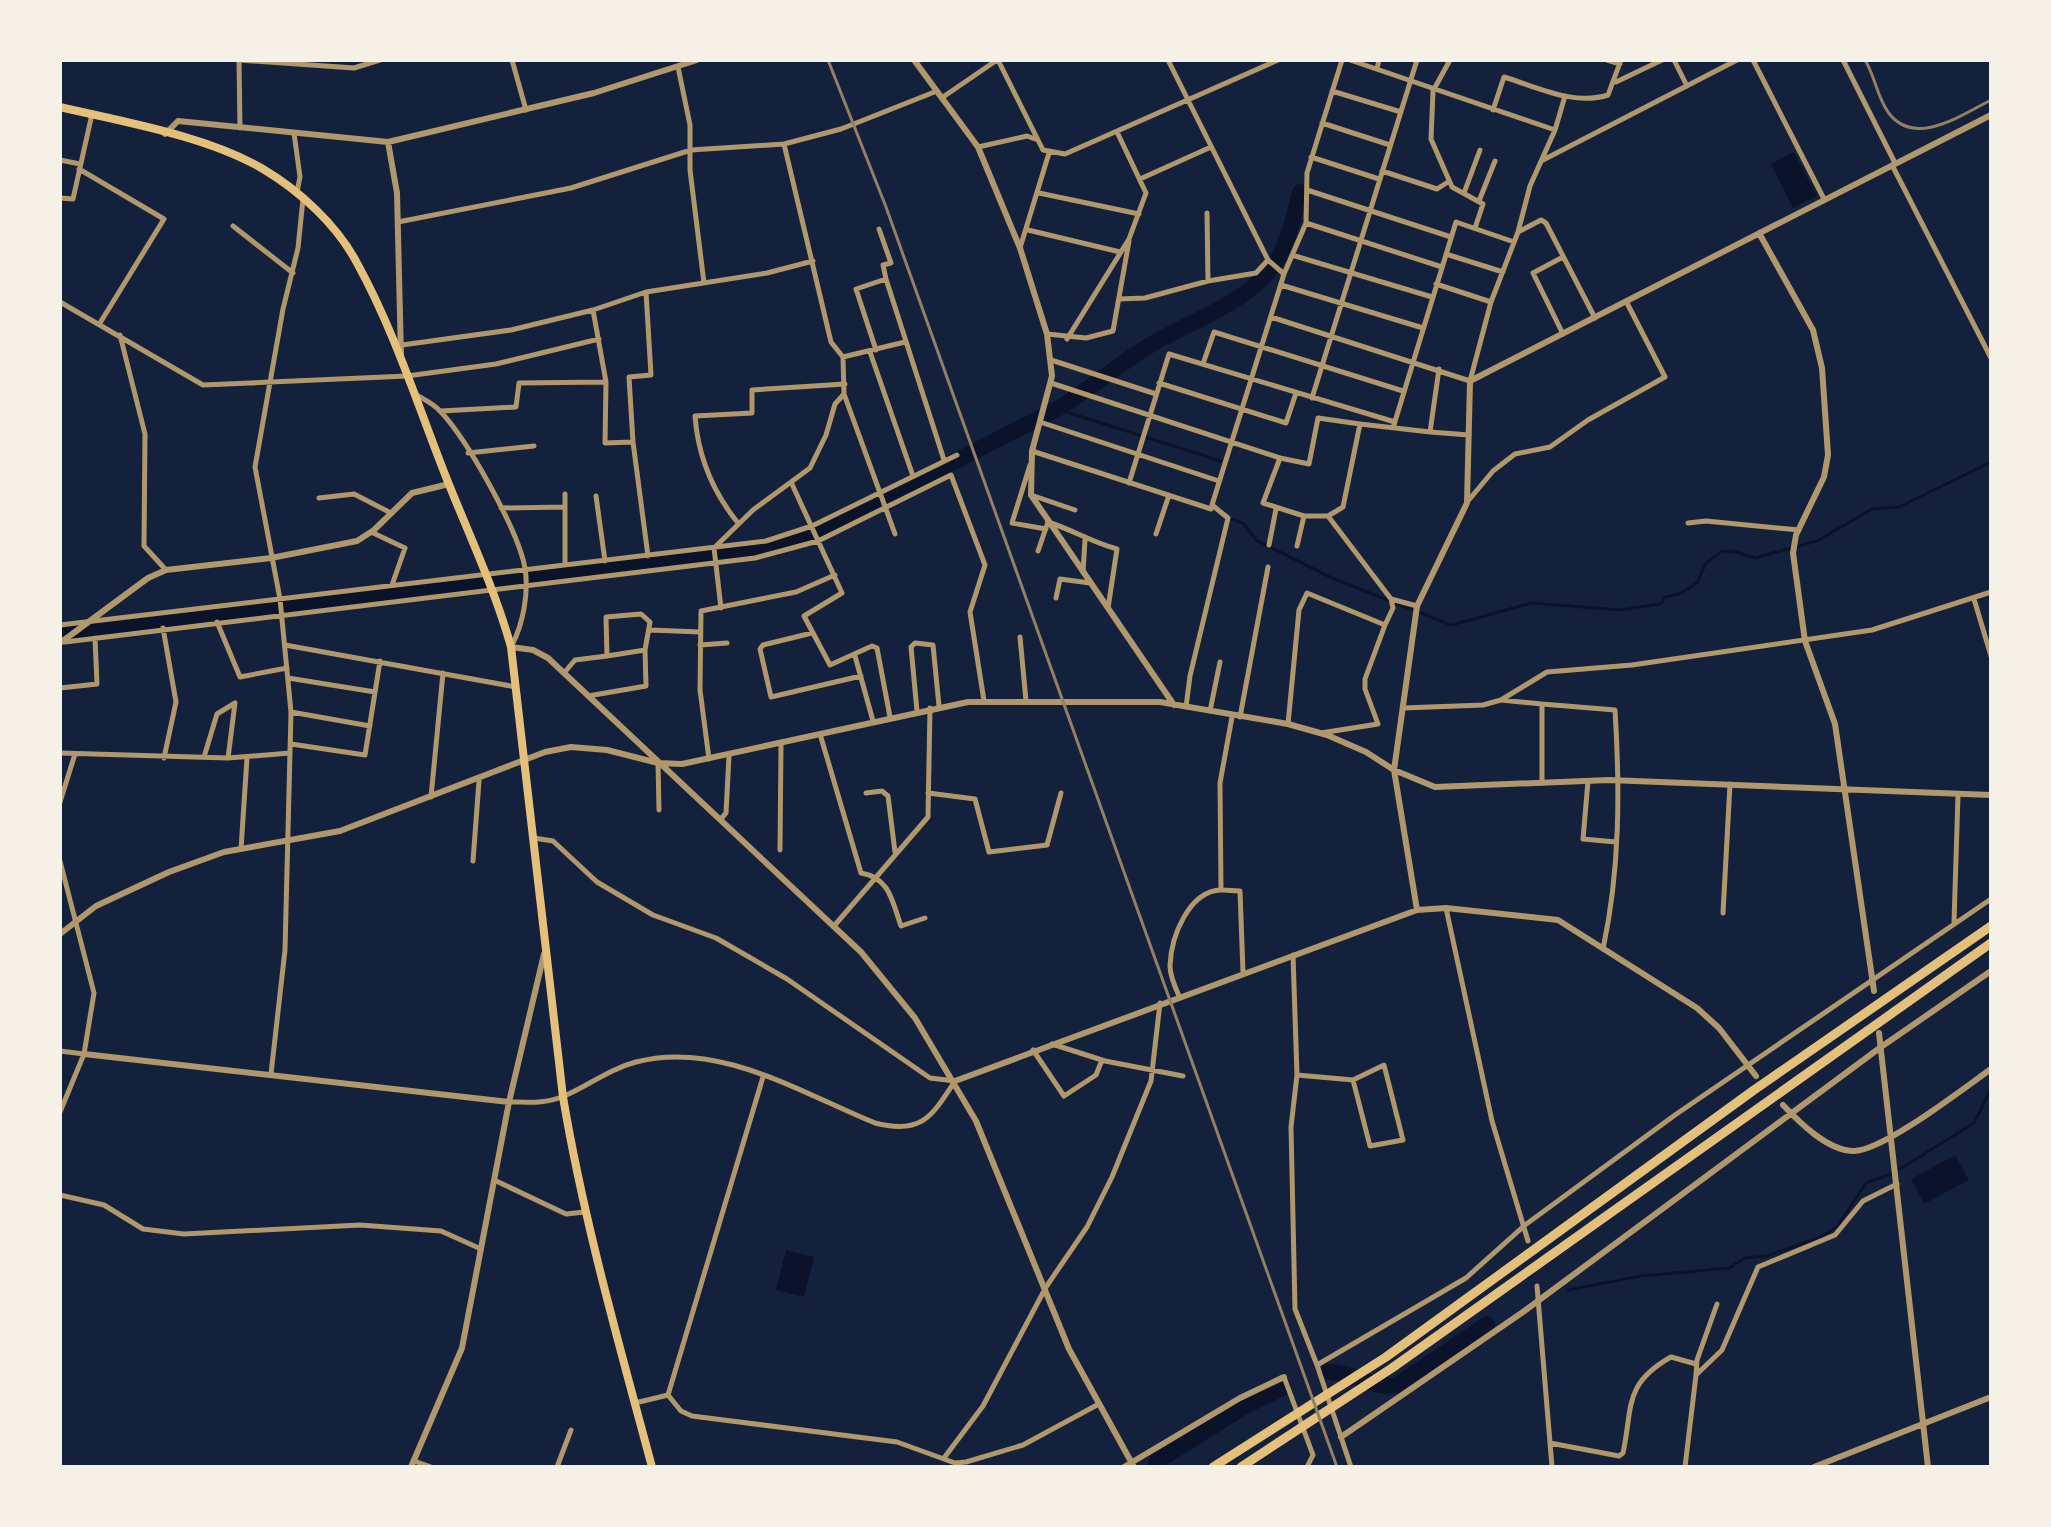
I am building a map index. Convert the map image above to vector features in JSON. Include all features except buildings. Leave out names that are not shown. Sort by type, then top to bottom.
[{"type":"highway","points":[[1213,1467],[1290,1421],[1543,1245],[1754,1090],[1991,926]]},
{"type":"highway","points":[[1241,1467],[1296,1433],[1548,1258],[1991,943]]},
{"type":"main road","points":[[60,107],[216,148],[256,165],[300,195],[334,230],[357,262],[407,376],[492,588],[511,647],[563,1097],[585,1212],[652,1467]]},
{"type":"street","points":[[240,128],[239,60],[354,68],[380,60]]},
{"type":"street","points":[[512,60],[526,110]]},
{"type":"street","points":[[665,60],[674,68],[686,98],[690,170],[704,283]]},
{"type":"street","points":[[165,134],[178,121],[388,142],[526,110],[697,60]]},
{"type":"street","points":[[914,60],[978,147],[1020,248],[1047,334],[1051,383],[1032,451],[1031,495],[1047,526],[1174,705]]},
{"type":"street","points":[[943,97],[997,60],[1038,140],[1049,153],[1065,154],[1189,103],[1278,60]]},
{"type":"street","points":[[1168,60],[1268,260],[1284,274]]},
{"type":"street","points":[[1032,451],[1211,509],[1284,274],[1306,223],[1311,157],[1342,60]]},
{"type":"street","points":[[1350,60],[1433,91],[1555,130]]},
{"type":"street","points":[[1377,69],[1379,60]]},
{"type":"street","points":[[1312,398],[1417,60]]},
{"type":"street","points":[[1450,60],[1433,91],[1431,139],[1448,182],[1483,204],[1475,228]]},
{"type":"street","points":[[1493,110],[1504,77],[1565,96],[1598,98],[1608,95],[1620,62],[1607,60]]},
{"type":"street","points":[[1615,82],[1662,60]]},
{"type":"street","points":[[1541,161],[1737,60]]},
{"type":"street","points":[[1753,60],[1824,199]]},
{"type":"street","points":[[1843,60],[1991,358]]},
{"type":"street","points":[[1676,61],[1687,86]]},
{"type":"street","points":[[398,222],[571,188],[691,150],[784,144],[841,129],[938,90]]},
{"type":"street","points":[[1332,91],[1401,112]]},
{"type":"street","points":[[1467,503],[1470,381],[1491,302],[1518,232],[1530,186],[1555,130],[1565,96]]},
{"type":"street","points":[[60,198],[73,199],[92,114]]},
{"type":"street","points":[[1271,317],[1470,381],[1991,115]]},
{"type":"street","points":[[1322,123],[1390,145]]},
{"type":"street","points":[[271,1074],[285,950],[285,840],[291,712],[280,599],[255,467],[283,309],[293,273],[300,195],[294,133]]},
{"type":"street","points":[[1047,334],[1067,339],[1113,331],[1129,239],[1146,193],[1118,134]]},
{"type":"street","points":[[978,147],[1027,136],[1038,140]]},
{"type":"street","points":[[388,142],[397,193],[400,360]]},
{"type":"street","points":[[784,144],[831,342],[843,357],[844,394],[895,534]]},
{"type":"street","points":[[1140,179],[1211,147]]},
{"type":"street","points":[[1464,193],[1480,150]]},
{"type":"street","points":[[1020,248],[1049,153]]},
{"type":"street","points":[[1311,157],[1379,179]]},
{"type":"street","points":[[60,160],[80,166],[164,219],[100,323]]},
{"type":"street","points":[[1479,201],[1495,161]]},
{"type":"street","points":[[1382,171],[1437,189],[1448,182]]},
{"type":"street","points":[[1307,190],[1451,237]]},
{"type":"street","points":[[1039,193],[1139,214]]},
{"type":"street","points":[[1207,213],[1208,281]]},
{"type":"street","points":[[1518,232],[1541,220],[1546,223],[1595,318]]},
{"type":"street","points":[[1394,425],[1456,222],[1514,242]]},
{"type":"street","points":[[1306,223],[1442,267]]},
{"type":"street","points":[[233,226],[293,273]]},
{"type":"street","points":[[879,229],[891,263],[883,265],[886,279],[944,460]]},
{"type":"street","points":[[1028,230],[1120,252]]},
{"type":"street","points":[[1759,233],[1813,330],[1822,368],[1828,455],[1824,477],[1799,530],[1793,553],[1805,641],[1835,724],[1874,991]]},
{"type":"street","points":[[1067,339],[1129,239]]},
{"type":"street","points":[[1446,254],[1503,272]]},
{"type":"street","points":[[1292,255],[1432,297]]},
{"type":"street","points":[[1563,257],[1533,273],[1563,334]]},
{"type":"street","points":[[1119,299],[1145,298],[1208,281],[1256,273],[1268,260]]},
{"type":"street","points":[[402,345],[511,330],[593,310],[646,292],[813,261]]},
{"type":"street","points":[[886,279],[856,289],[913,476]]},
{"type":"street","points":[[1436,284],[1491,302]]},
{"type":"street","points":[[1281,285],[1423,328]]},
{"type":"street","points":[[646,292],[651,375],[629,377],[633,442],[648,556]]},
{"type":"street","points":[[1417,910],[1394,770],[1417,606],[1467,503],[1493,471],[1515,454],[1550,447],[1588,420],[1665,377],[1626,301]]},
{"type":"street","points":[[60,302],[120,335],[193,382],[203,385],[407,376],[509,362],[599,339]]},
{"type":"street","points":[[593,310],[606,382],[605,443],[633,442]]},
{"type":"street","points":[[1203,364],[1214,332],[1403,391]]},
{"type":"street","points":[[120,335],[145,434],[144,546],[166,570]]},
{"type":"street","points":[[843,357],[905,342]]},
{"type":"street","points":[[1129,483],[1169,354],[1394,425],[1469,435]]},
{"type":"street","points":[[1051,360],[1156,394]]},
{"type":"street","points":[[1430,432],[1439,369]]},
{"type":"street","points":[[440,411],[516,407],[519,383],[606,382]]},
{"type":"street","points":[[1051,383],[1280,458],[1309,464],[1318,418],[1394,425]]},
{"type":"street","points":[[1159,383],[1286,423],[1296,393]]},
{"type":"street","points":[[738,523],[718,498],[706,472],[695,416],[752,413],[752,390],[845,384]]},
{"type":"street","points":[[414,393],[440,411],[468,453],[501,508],[525,570],[522,625],[511,647],[542,654],[564,673],[834,926],[890,985],[955,1081],[1001,1175],[1069,1349],[1097,1405],[1133,1465]]},
{"type":"street","points":[[714,548],[738,523],[810,468],[826,435],[835,404],[844,394]]},
{"type":"street","points":[[1040,422],[1219,481]]},
{"type":"street","points":[[1280,458],[1263,503],[1304,516],[1328,516],[1343,507],[1360,424]]},
{"type":"street","points":[[468,453],[534,446]]},
{"type":"street","points":[[60,625],[766,541],[812,526],[957,455]]},
{"type":"street","points":[[1031,463],[1012,523],[1076,531],[1085,540],[1117,549],[1108,609]]},
{"type":"street","points":[[63,642],[755,558],[818,541],[951,475],[985,565],[970,612],[984,701]]},
{"type":"street","points":[[791,482],[842,593],[804,616],[830,665],[872,646],[877,648],[890,717]]},
{"type":"street","points":[[63,642],[148,578],[166,570],[324,550],[357,541],[371,532],[412,493],[449,484]]},
{"type":"street","points":[[319,498],[354,494],[391,513]]},
{"type":"street","points":[[565,494],[565,565]]},
{"type":"street","points":[[1031,495],[1075,510]]},
{"type":"street","points":[[1156,534],[1169,495]]},
{"type":"street","points":[[596,496],[605,561]]},
{"type":"street","points":[[1186,708],[1190,676],[1228,518],[1212,505]]},
{"type":"street","points":[[501,508],[563,507]]},
{"type":"street","points":[[1269,545],[1276,509]]},
{"type":"street","points":[[1297,546],[1304,516]]},
{"type":"street","points":[[1320,733],[1378,724],[1365,689],[1365,679],[1393,608],[1391,599],[1328,516]]},
{"type":"street","points":[[1688,523],[1706,521],[1799,530]]},
{"type":"street","points":[[1038,551],[1047,526]]},
{"type":"street","points":[[371,532],[405,548],[392,585]]},
{"type":"street","points":[[1083,573],[1085,540]]},
{"type":"street","points":[[714,548],[721,608]]},
{"type":"street","points":[[1221,890],[1220,783],[1268,567]]},
{"type":"street","points":[[709,759],[700,690],[701,611],[796,592],[835,575]]},
{"type":"street","points":[[1056,598],[1060,579],[1090,583]]},
{"type":"street","points":[[1402,708],[1483,705],[1501,700],[1547,672],[1632,665],[1805,641],[1898,624],[1991,592]]},
{"type":"street","points":[[1288,724],[1299,610],[1307,593],[1385,625]]},
{"type":"street","points":[[1391,599],[1417,606]]},
{"type":"street","points":[[1974,599],[1991,656]]},
{"type":"street","points":[[587,696],[646,686],[645,650],[650,622],[641,614],[606,617],[607,656]]},
{"type":"street","points":[[217,622],[240,677],[287,668]]},
{"type":"street","points":[[163,628],[176,702],[164,758]]},
{"type":"street","points":[[650,630],[700,632]]},
{"type":"street","points":[[812,633],[763,645],[760,649],[771,697],[861,676]]},
{"type":"street","points":[[1020,637],[1026,701]]},
{"type":"street","points":[[60,688],[97,684],[95,638]]},
{"type":"street","points":[[700,645],[727,643]]},
{"type":"street","points":[[917,711],[911,647],[915,643],[933,645],[939,706]]},
{"type":"street","points":[[285,645],[518,687]]},
{"type":"street","points":[[564,673],[575,660],[645,650]]},
{"type":"street","points":[[855,656],[873,721]]},
{"type":"street","points":[[291,744],[365,755],[380,661]]},
{"type":"street","points":[[1210,712],[1220,662]]},
{"type":"street","points":[[431,798],[443,673]]},
{"type":"street","points":[[288,678],[375,692]]},
{"type":"street","points":[[1501,700],[1615,710],[1619,780],[1616,842],[1612,907],[1603,949]]},
{"type":"street","points":[[60,934],[96,906],[162,875],[241,849],[340,831],[479,781],[545,752],[571,747],[607,750],[658,763],[682,764],[781,745],[939,706],[984,701],[1174,705],[1288,724],[1353,746],[1394,770],[1435,787],[1619,780],[1991,795]]},
{"type":"street","points":[[204,757],[217,714],[235,703],[228,758]]},
{"type":"street","points":[[1542,704],[1542,783]]},
{"type":"street","points":[[834,926],[875,875],[924,825],[930,708]]},
{"type":"street","points":[[291,712],[370,726]]},
{"type":"street","points":[[820,733],[861,873],[875,875],[887,886],[901,926],[925,918]]},
{"type":"street","points":[[780,850],[781,745]]},
{"type":"street","points":[[60,753],[247,758],[290,753]]},
{"type":"street","points":[[60,802],[70,781],[75,754]]},
{"type":"street","points":[[720,820],[726,813],[729,756]]},
{"type":"street","points":[[241,849],[247,758]]},
{"type":"street","points":[[658,763],[659,810]]},
{"type":"street","points":[[473,861],[479,781]]},
{"type":"street","points":[[1588,781],[1583,839],[1616,842]]},
{"type":"street","points":[[1723,913],[1730,783]]},
{"type":"street","points":[[866,793],[882,791],[888,796],[895,853]]},
{"type":"street","points":[[928,793],[975,799],[989,852],[1047,845],[1061,793]]},
{"type":"street","points":[[1954,923],[1958,795]]},
{"type":"street","points":[[534,838],[553,841],[597,882],[653,915],[716,938],[787,979],[930,1078],[955,1081],[1417,910],[1446,908],[1548,917],[1697,1008],[1756,1076]]},
{"type":"street","points":[[60,861],[94,993],[84,1054],[60,1112]]},
{"type":"street","points":[[1179,996],[1170,970],[1178,935],[1196,897],[1206,891],[1240,891],[1243,972]]},
{"type":"street","points":[[1317,1365],[1466,1278],[1525,1225],[1747,1063],[1991,899]]},
{"type":"street","points":[[1446,908],[1492,1121],[1528,1241]]},
{"type":"street","points":[[431,1467],[412,1464],[462,1348],[509,1102],[546,947]]},
{"type":"street","points":[[1293,954],[1297,1075],[1291,1127],[1295,1309],[1351,1467]]},
{"type":"street","points":[[1341,1437],[1540,1299],[1881,1047],[1991,971]]},
{"type":"street","points":[[944,1458],[983,1406],[1046,1287],[1087,1227],[1112,1177],[1153,1069],[1160,1003]]},
{"type":"street","points":[[1879,1033],[1928,1467]]},
{"type":"street","points":[[1051,1044],[1102,1060],[1183,1076]]},
{"type":"street","points":[[1033,1050],[1064,1096],[1096,1075],[1102,1060]]},
{"type":"street","points":[[60,1051],[539,1103],[563,1097],[613,1070],[656,1058],[696,1056],[726,1062],[875,1123],[894,1127],[920,1125],[955,1081]]},
{"type":"street","points":[[1297,1075],[1353,1080],[1384,1065],[1403,1140],[1370,1146],[1353,1080]]},
{"type":"street","points":[[1783,1105],[1837,1147],[1855,1151],[1891,1136],[1991,1069]]},
{"type":"street","points":[[668,1395],[763,1077]]},
{"type":"street","points":[[494,1180],[566,1214],[585,1212]]},
{"type":"street","points":[[1696,1375],[1722,1350],[1758,1267],[1826,1241],[1849,1220],[1863,1201],[1897,1184]]},
{"type":"street","points":[[60,1195],[104,1205],[143,1229],[156,1231],[184,1234],[360,1225],[441,1231],[481,1249]]},
{"type":"street","points":[[1537,1286],[1552,1467]]},
{"type":"street","points":[[1685,1467],[1696,1364],[1717,1304]]},
{"type":"street","points":[[1550,1443],[1619,1456],[1623,1453],[1630,1420],[1630,1398],[1638,1383],[1671,1357],[1696,1364]]},
{"type":"street","points":[[1124,1467],[1133,1465],[1240,1398],[1284,1377],[1313,1455],[1307,1467]]},
{"type":"street","points":[[668,1395],[681,1411],[692,1416],[897,1442],[962,1465],[1023,1445],[1097,1405]]},
{"type":"street","points":[[635,1403],[668,1395]]},
{"type":"street","points":[[1814,1467],[1991,1397]]},
{"type":"street","points":[[560,1466],[571,1430]]},
{"type":"water","points":[[1794,152],[1817,196],[1793,208],[1771,164]]},
{"type":"water","points":[[1955,1155],[1969,1180],[1924,1204],[1911,1179]]},
{"type":"water","points":[[786,1250],[814,1257],[804,1297],[776,1290]]},
{"type":"waterway","points":[[60,633],[761,550],[810,536],[1057,409],[1149,346],[1239,297],[1265,276],[1278,257],[1288,236],[1300,192]]},
{"type":"waterway","points":[[1057,409],[1221,461]]},
{"type":"waterway","points":[[1232,519],[1243,523],[1256,540],[1332,578],[1451,625],[1532,603],[1621,610],[1661,604],[1665,597],[1679,594],[1697,583],[1706,563],[1721,552],[1733,551],[1755,558],[1817,541],[1872,509],[1899,507],[1991,462]]},
{"type":"waterway","points":[[1900,1169],[1974,1123],[1991,1089]]},
{"type":"waterway","points":[[1568,1290],[1641,1276],[1729,1268],[1745,1258],[1767,1256],[1821,1237],[1837,1227],[1866,1183],[1891,1174]]},
{"type":"waterway","points":[[1328,1372],[1346,1374],[1380,1385],[1397,1385],[1487,1324]]},
{"type":"waterway","points":[[1156,1462],[1247,1405],[1283,1388]]},
{"type":"railway","points":[[828,60],[886,207],[1337,1467]]},
{"type":"railway","points":[[1865,60],[1888,112],[1899,123],[1911,128],[1939,125],[1991,100]]}]
